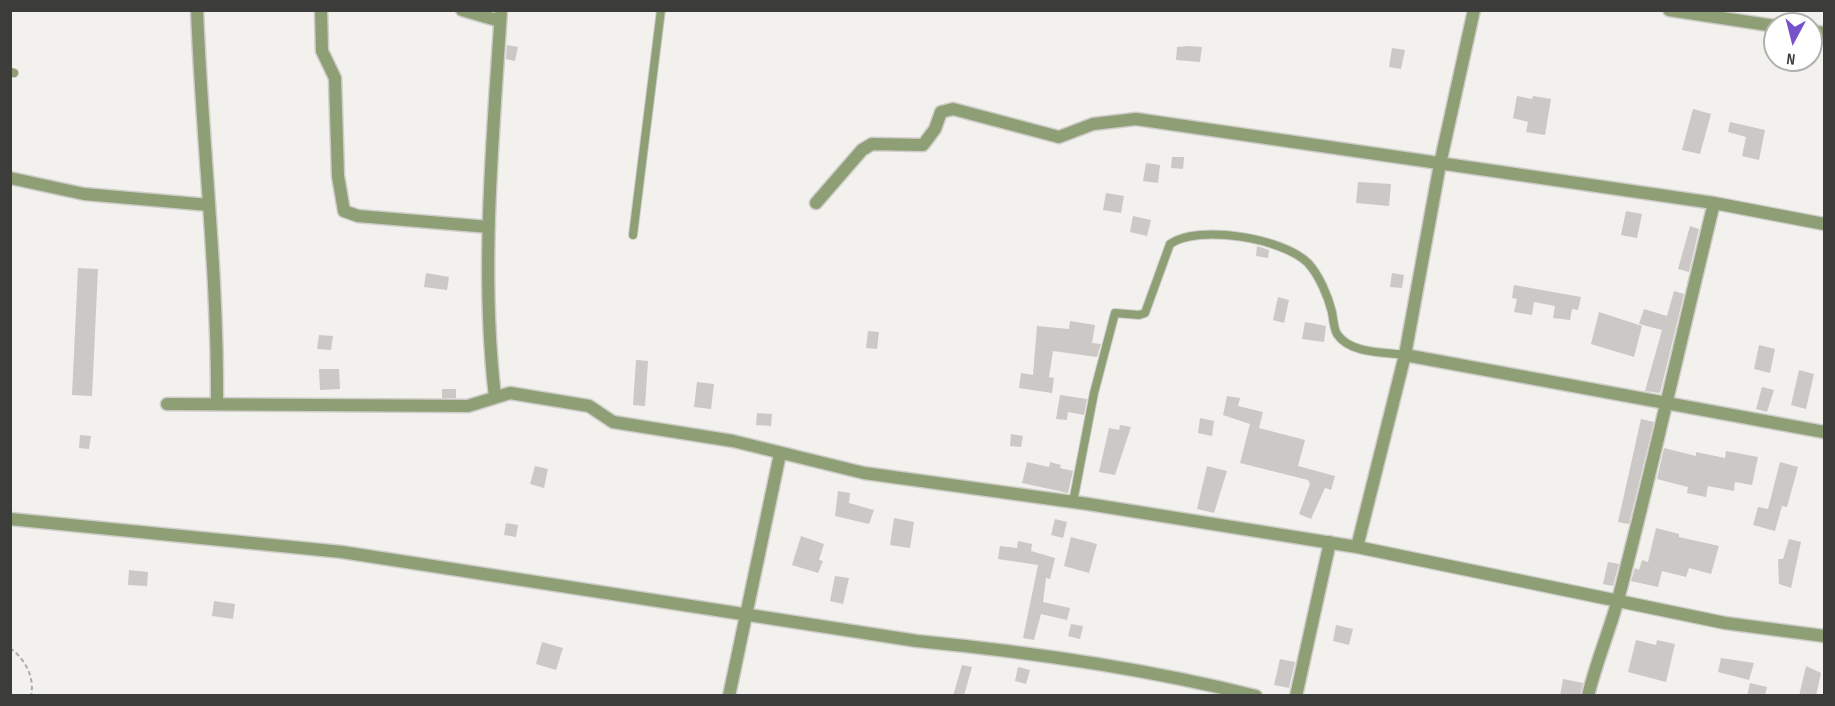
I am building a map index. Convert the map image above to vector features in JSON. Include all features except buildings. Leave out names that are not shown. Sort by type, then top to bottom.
[{"type":"street","points":[[197,10],[218,404]]},
{"type":"street","points":[[321,10],[322,51],[335,78],[338,176],[344,211],[358,216],[489,227]]},
{"type":"street","points":[[462,10],[501,16],[487,274],[490,350],[495,397]]},
{"type":"street","points":[[1357,547],[1405,355],[1440,164],[1474,10]]},
{"type":"street","points":[[1669,10],[1763,24]]},
{"type":"street","points":[[816,203],[862,150],[872,144],[923,145],[935,129],[941,112],[953,109],[1059,137],[1093,124],[1136,119],[1714,203],[1824,224]]},
{"type":"street","points":[[10,178],[84,194],[209,205]]},
{"type":"street","points":[[1588,696],[1594,665],[1601,653],[1618,599],[1668,403],[1714,203]]},
{"type":"street","points":[[1405,355],[1824,432]]},
{"type":"street","points":[[167,404],[468,406],[510,393],[589,406],[614,422],[733,441],[864,473],[1073,502],[1330,542],[1618,599],[1725,623],[1824,636]]},
{"type":"street","points":[[729,696],[780,454]]},
{"type":"street","points":[[10,519],[342,552],[916,641],[1012,650],[1153,671],[1256,696]]},
{"type":"street","points":[[1296,696],[1330,542]]},
{"type":"lane","points":[[633,234],[661,10]]},
{"type":"lane","points":[[1073,502],[1094,393],[1115,313],[1139,315],[1145,313],[1170,244],[1179,237],[1236,235],[1284,247],[1308,263],[1318,278],[1329,300],[1337,334],[1355,348],[1405,355]]},
{"type":"path","points":[[10,648],[20,656],[32,679],[31,696]]}]
